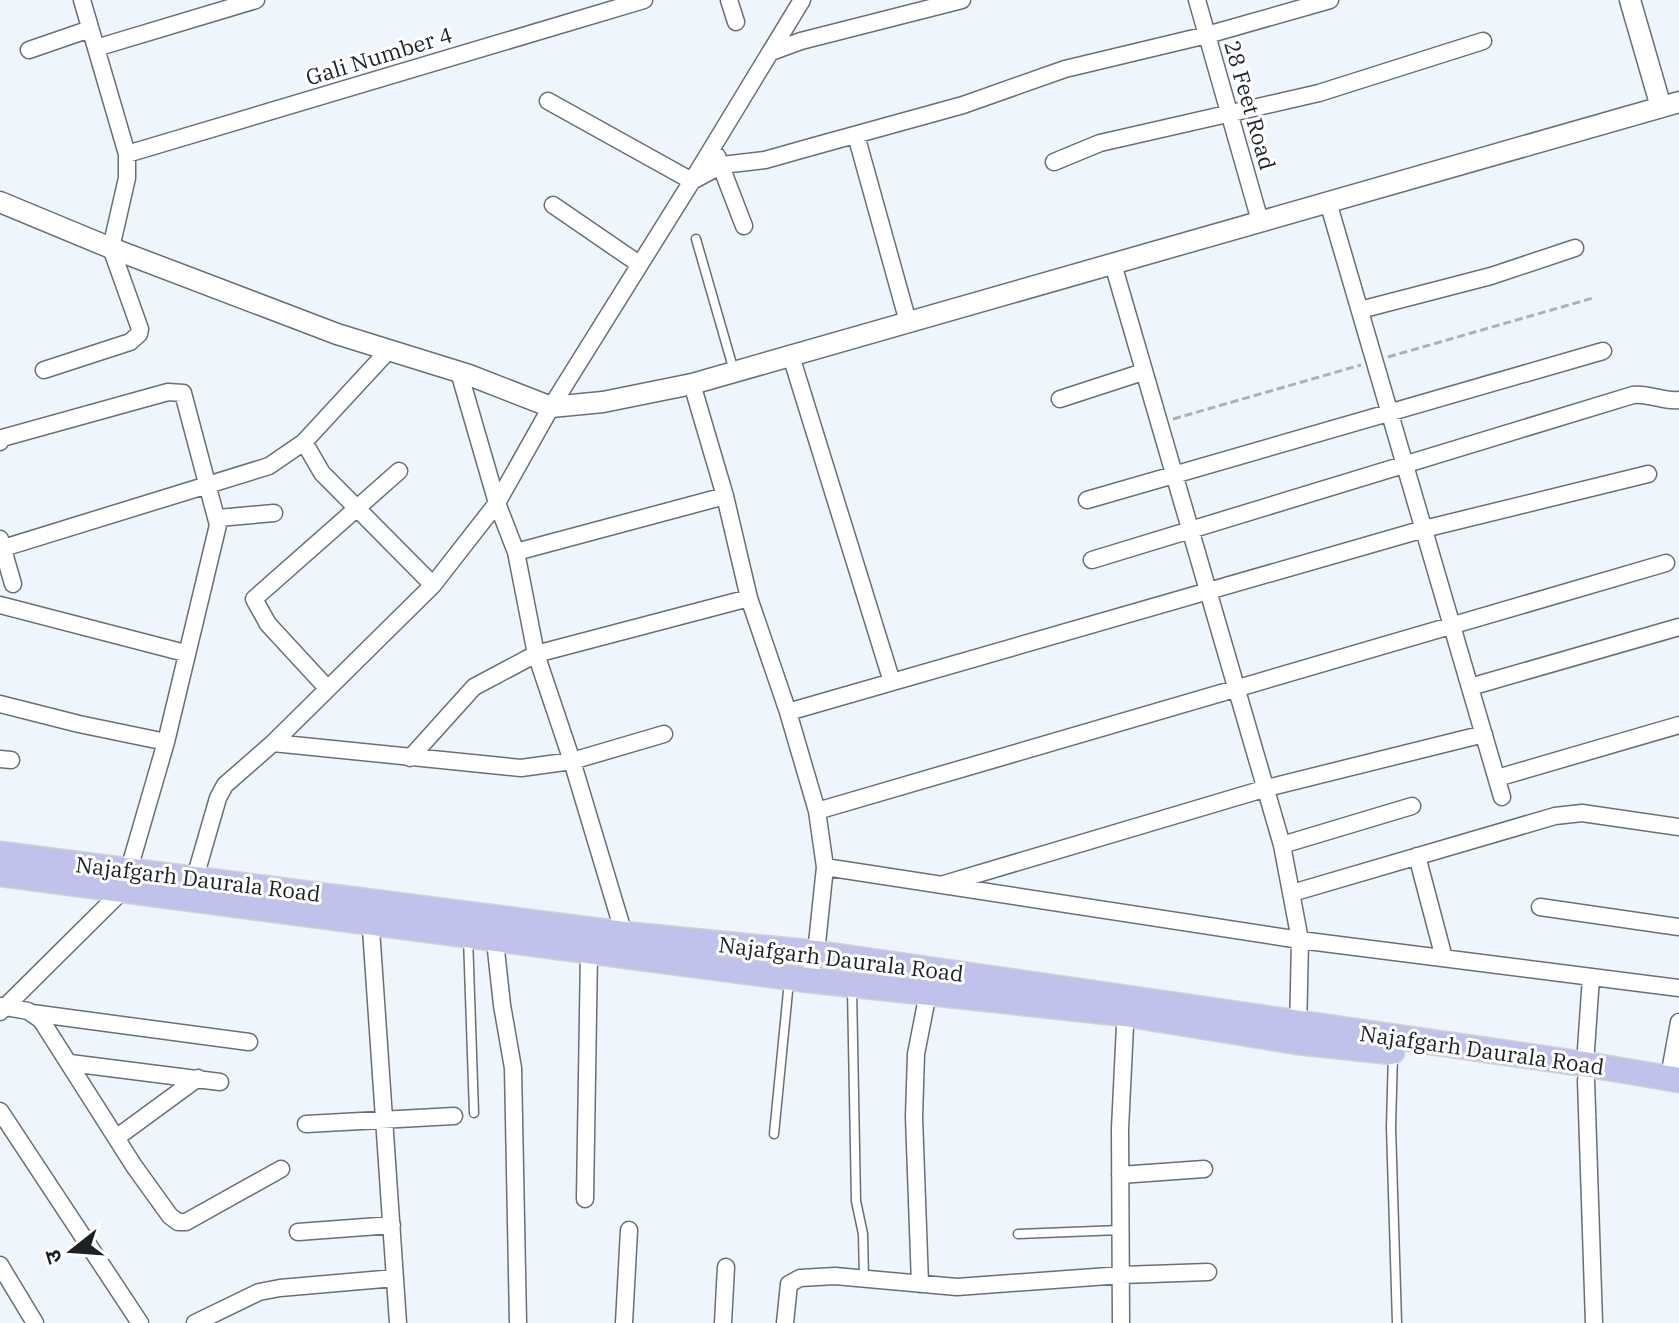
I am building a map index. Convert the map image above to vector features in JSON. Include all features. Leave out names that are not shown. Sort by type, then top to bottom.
[{"type":"main road","name":"Najafgarh Daurala Road","points":[[0,854],[126,880],[370,912],[816,953],[1298,1033],[1676,1085]]},
{"type":"main road","name":"Najafgarh Daurala Road","points":[[0,874],[194,881],[370,912],[495,941],[928,993],[1126,1006]]},
{"type":"main road","name":"Najafgarh Daurala Road","points":[[1298,1033],[1393,1052],[1585,1072]]},
{"type":"street","points":[[44,370],[130,342],[140,329],[111,248],[127,178],[127,154],[82,0]]},
{"type":"street","points":[[96,48],[256,0]]},
{"type":"street","name":"Gali Number 4","points":[[127,154],[644,0]]},
{"type":"street","points":[[729,0],[736,22]]},
{"type":"street","points":[[194,881],[218,798],[225,785],[273,743],[433,585],[497,503],[551,407],[802,0]]},
{"type":"street","points":[[771,52],[801,41],[962,0]]},
{"type":"street","name":"28 Feet Road","points":[[1197,0],[1260,221]]},
{"type":"street","points":[[692,181],[722,165],[765,160],[963,105],[1065,69],[1207,35],[1330,0]]},
{"type":"street","points":[[0,202],[111,248],[388,351],[459,372],[551,407],[603,402],[692,384],[1670,104],[1630,0]]},
{"type":"street","points":[[29,50],[90,29]]},
{"type":"street","points":[[1054,162],[1100,143],[1319,93],[1483,41]]},
{"type":"street","points":[[548,101],[692,181]]},
{"type":"street","points":[[856,135],[908,322]]},
{"type":"street","points":[[713,147],[744,226]]},
{"type":"street","points":[[1328,202],[1502,797]]},
{"type":"street","points":[[553,205],[639,264]]},
{"type":"street","points":[[1360,310],[1491,276],[1575,248]]},
{"type":"street","points":[[1113,264],[1282,845],[1300,940],[1298,1033]]},
{"type":"street","points":[[13,584],[2,545],[269,466],[304,442],[388,351]]},
{"type":"street","points":[[1087,500],[1603,351]]},
{"type":"street","points":[[791,356],[892,682]]},
{"type":"street","points":[[459,372],[497,503],[516,552],[536,654],[624,934]]},
{"type":"street","points":[[1060,399],[1143,372]]},
{"type":"street","points":[[692,384],[725,496],[749,598],[788,712],[817,811],[825,867],[816,953],[798,978]]},
{"type":"street","points":[[0,442],[2,438],[178,391],[187,400],[206,485],[218,518],[216,540],[185,653],[166,742],[126,880],[2,1008]]},
{"type":"street","points":[[1092,560],[1633,395],[1645,393],[1665,400],[1679,400]]},
{"type":"street","points":[[304,442],[322,473],[433,585]]},
{"type":"street","points":[[327,688],[268,624],[254,599],[399,471]]},
{"type":"street","points":[[788,712],[1424,529],[1648,474]]},
{"type":"street","points":[[516,552],[725,496]]},
{"type":"street","points":[[218,518],[274,513]]},
{"type":"street","points":[[817,811],[1666,563]]},
{"type":"street","points":[[410,758],[474,687],[536,654],[749,598]]},
{"type":"street","points":[[0,605],[185,653]]},
{"type":"street","points":[[1470,687],[1679,627]]},
{"type":"street","points":[[0,704],[166,742]]},
{"type":"street","points":[[1497,778],[1679,725]]},
{"type":"street","points":[[273,743],[521,768],[572,761],[664,734]]},
{"type":"street","points":[[939,886],[1267,788],[1484,734]]},
{"type":"street","points":[[1282,845],[1412,806]]},
{"type":"street","points":[[1292,893],[1555,816],[1582,813],[1679,827]]},
{"type":"street","points":[[1417,856],[1444,958]]},
{"type":"street","points":[[825,867],[1300,940],[1679,988]]},
{"type":"street","points":[[1540,907],[1679,927]]},
{"type":"street","points":[[370,912],[398,1323]]},
{"type":"street","points":[[495,941],[513,1068],[518,1323]]},
{"type":"street","points":[[585,1199],[589,952]]},
{"type":"street","points":[[1591,977],[1585,1072],[1594,1323]]},
{"type":"street","points":[[920,1284],[914,1117],[916,1054],[928,993]]},
{"type":"street","points":[[1121,1323],[1120,1175],[1126,1006]]},
{"type":"street","points":[[2,1008],[249,1042]]},
{"type":"street","points":[[32,1013],[48,1029],[116,1138],[170,1216],[178,1222],[186,1222],[281,1169]]},
{"type":"street","points":[[1676,1085],[1679,1022]]},
{"type":"street","points":[[70,1063],[220,1082]]},
{"type":"street","points":[[116,1138],[164,1106],[198,1078]]},
{"type":"street","points":[[0,1111],[140,1323]]},
{"type":"street","points":[[306,1124],[454,1116]]},
{"type":"street","points":[[1120,1175],[1204,1169]]},
{"type":"street","points":[[298,1232],[392,1225]]},
{"type":"street","points":[[624,1323],[629,1230]]},
{"type":"street","points":[[0,1265],[35,1323]]},
{"type":"street","points":[[723,1323],[726,1267]]},
{"type":"street","points":[[785,1323],[787,1288],[791,1280],[835,1276],[957,1287],[1208,1272]]},
{"type":"street","points":[[195,1323],[259,1292],[395,1278]]},
{"type":"lane","points":[[696,239],[734,372]]},
{"type":"lane","points":[[468,937],[474,1113]]},
{"type":"lane","points":[[774,1134],[798,978]]},
{"type":"lane","points":[[852,985],[856,1201],[863,1234],[864,1278]]},
{"type":"lane","points":[[1393,1052],[1391,1127],[1397,1323]]},
{"type":"lane","points":[[1018,1234],[1121,1230]]}]
